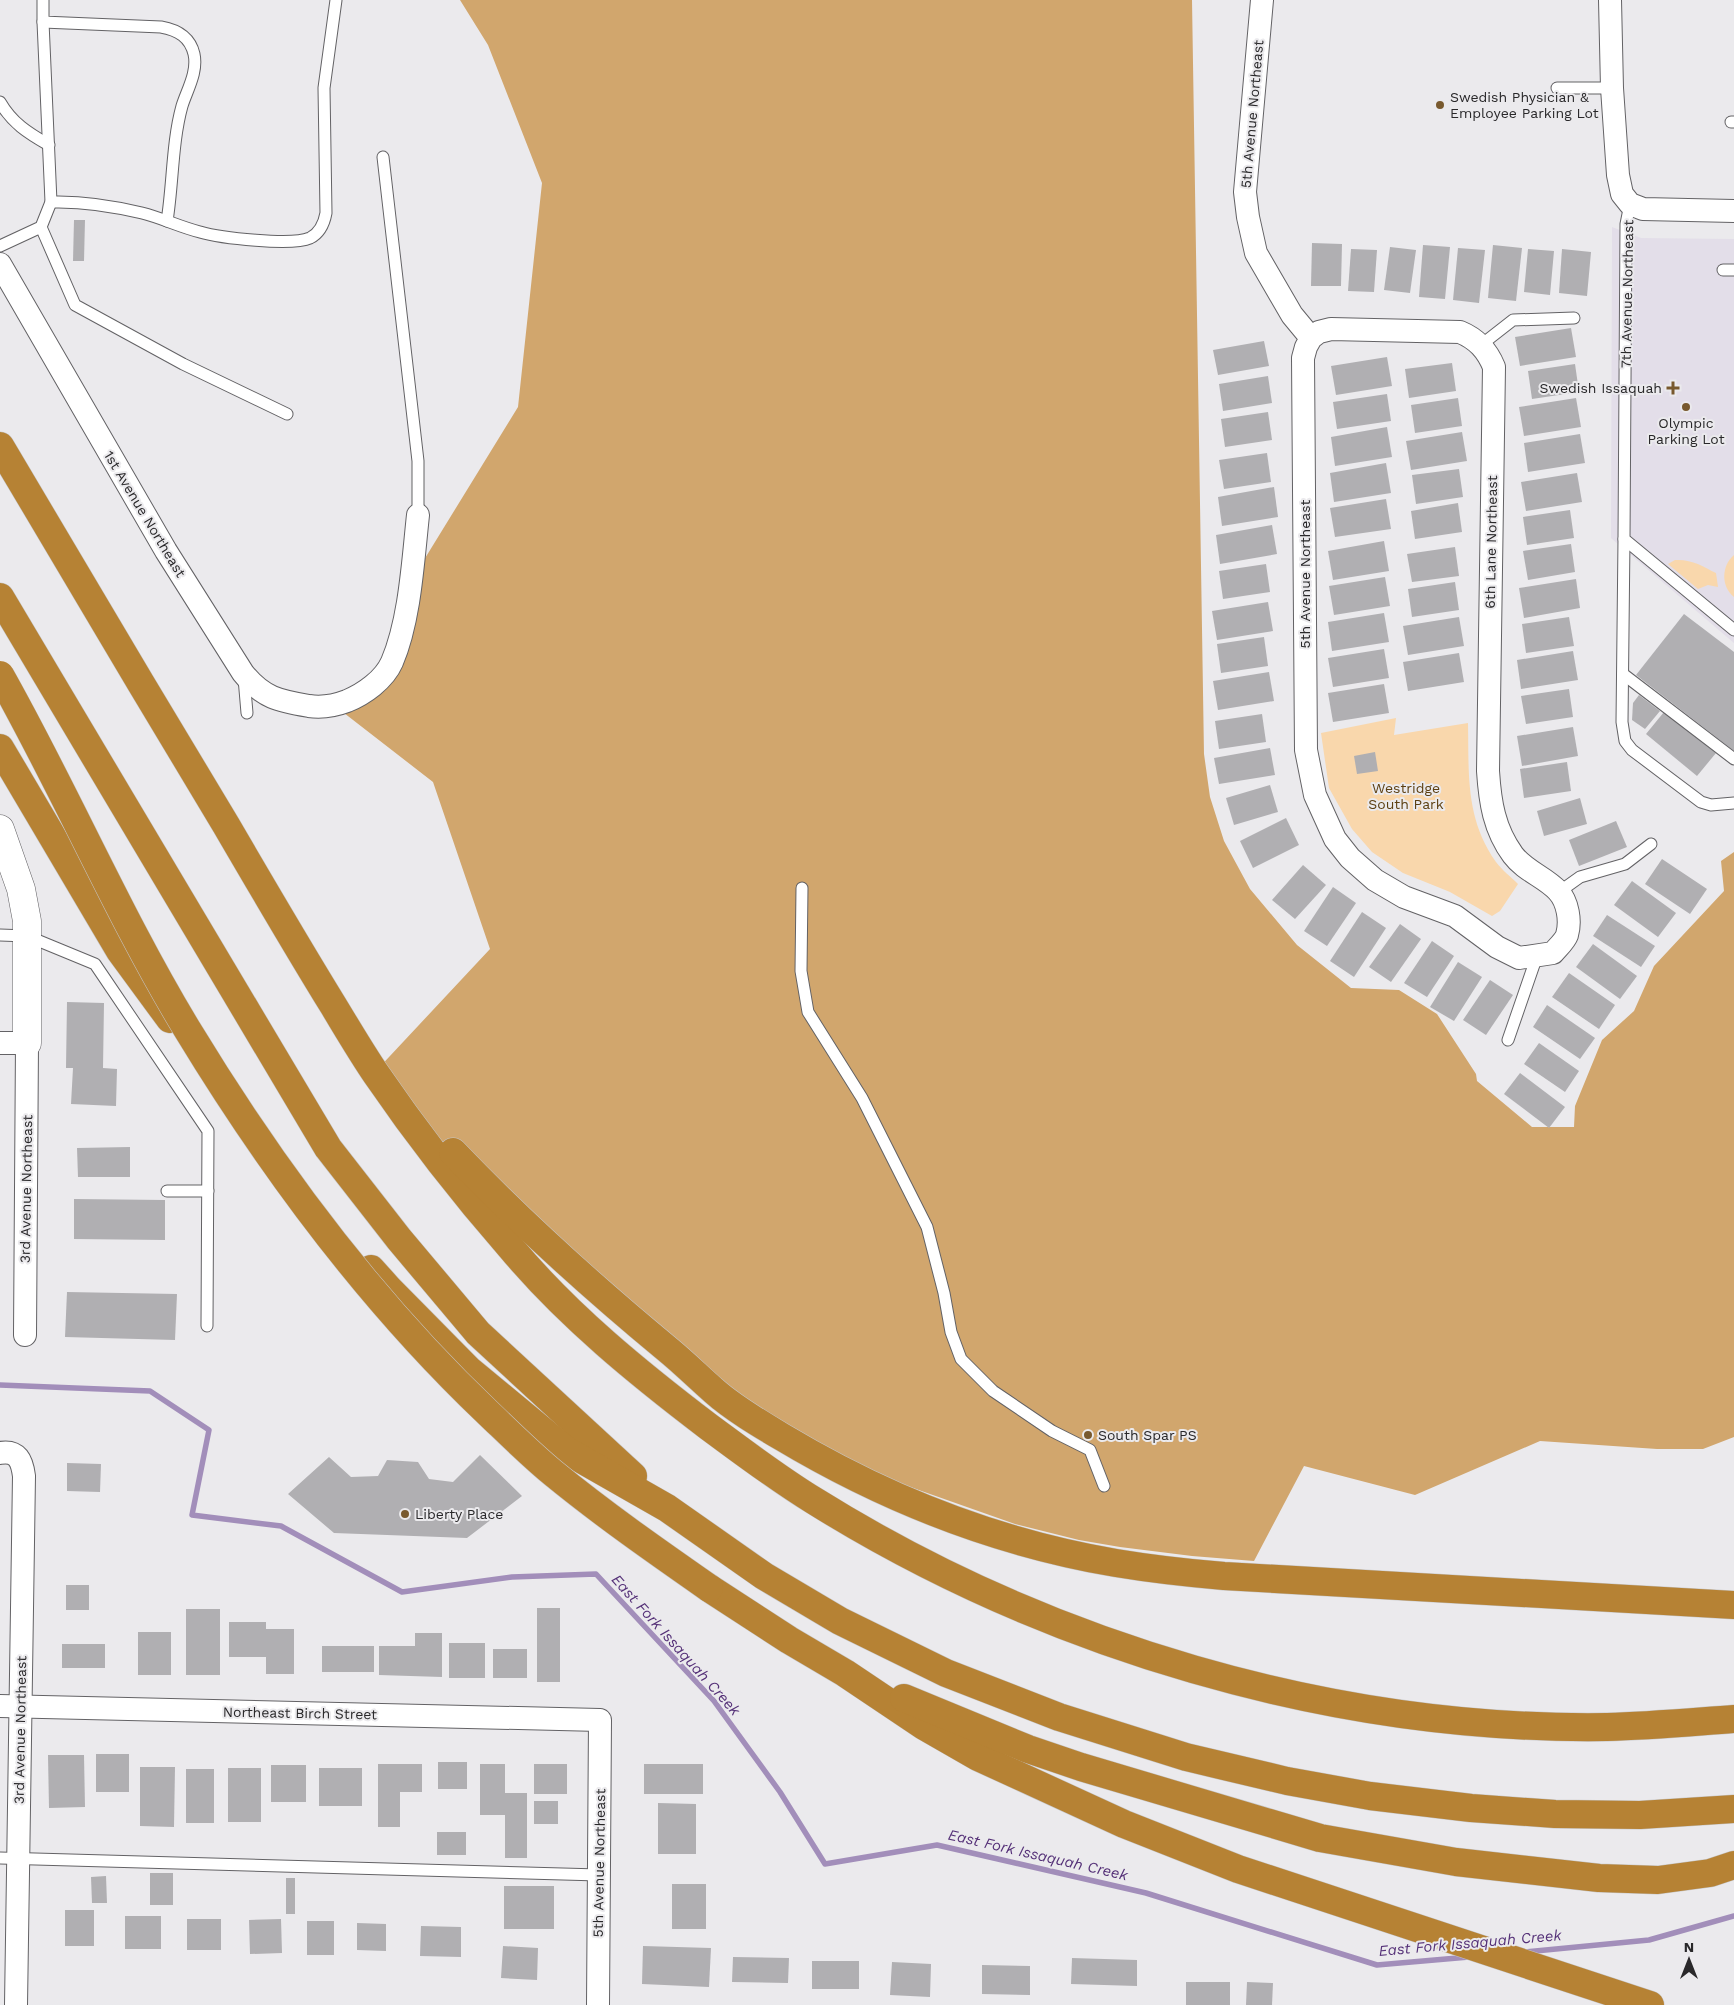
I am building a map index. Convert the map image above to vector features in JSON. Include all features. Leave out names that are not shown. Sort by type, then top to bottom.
[{"type":"highway","points":[[0,446],[303,956],[375,1072],[448,1172],[513,1252],[553,1296],[603,1342],[753,1460],[809,1498],[869,1534],[963,1583],[1119,1646],[1193,1670],[1285,1692],[1380,1711],[1463,1721],[1605,1727],[1734,1719]]},
{"type":"highway","points":[[0,597],[328,1148],[399,1239],[478,1333],[667,1508]]},
{"type":"highway","points":[[0,675],[147,958],[187,1030],[268,1154],[337,1249],[385,1307],[421,1346],[512,1436],[551,1471],[594,1505],[709,1588],[789,1640],[846,1673],[924,1726],[978,1757],[1124,1824],[1238,1869],[1650,2005]]},
{"type":"highway","points":[[0,748],[120,951],[204,1064],[282,1164],[383,1282],[469,1370],[568,1451],[667,1508],[764,1576],[831,1616],[946,1673],[1059,1717],[1186,1757],[1287,1781],[1351,1793],[1471,1808],[1555,1814],[1640,1815],[1734,1809]]},
{"type":"highway","points":[[375,1072],[490,1192],[599,1292],[716,1393],[781,1437],[859,1479],[900,1498],[971,1526],[1057,1551],[1116,1563],[1224,1576],[1734,1605]]},
{"type":"highway","points":[[670,1352],[789,1428],[828,1450],[879,1474],[979,1512],[1079,1540],[1120,1548],[1192,1556],[1734,1591]]},
{"type":"highway","points":[[846,1673],[1028,1749],[1175,1796],[1320,1838],[1448,1860],[1598,1878],[1658,1880],[1710,1873],[1734,1865]]},
{"type":"street","name":"5th Avenue Northeast","points":[[1262,0],[1245,192],[1256,253],[1292,315],[1311,338],[1303,358],[1306,750],[1315,795],[1335,839],[1350,858],[1375,880],[1404,897],[1455,916],[1497,947],[1520,958],[1553,953],[1567,936],[1569,915],[1559,892]]},
{"type":"street","name":"7th Avenue Northeast","points":[[1610,0],[1612,88],[1618,175],[1622,194],[1630,204]]},
{"type":"street","points":[[1630,204],[1643,209],[1656,210],[1734,211]]},
{"type":"street","name":"1st Avenue Northeast","points":[[0,264],[166,551],[243,674],[255,688],[271,697],[292,703],[318,707],[335,706],[360,696],[380,679],[391,663],[400,636],[411,581],[418,515]]},
{"type":"street","name":"6th Lane Northeast","points":[[1311,338],[1319,332],[1331,329],[1460,332],[1470,336],[1481,345],[1488,353],[1494,366],[1489,792],[1493,816],[1502,838],[1514,856],[1529,871],[1559,892]]},
{"type":"street","points":[[0,1043],[28,1043],[28,936],[21,889],[1,834]]},
{"type":"street","name":"3rd Avenue Northeast","points":[[25,1335],[28,1043]]},
{"type":"street","name":"3rd Avenue Northeast","points":[[8,1455],[22,1464],[24,1476],[10,1707],[9,1858],[16,2005]]},
{"type":"street","name":"Northeast Birch Street","points":[[10,1707],[600,1720]]},
{"type":"street","name":"5th Avenue Northeast","points":[[598,2005],[600,1720]]},
{"type":"lane","points":[[0,246],[41,227],[51,202],[43,0]]},
{"type":"lane","points":[[51,202],[108,206],[143,213],[216,236],[288,242],[308,238],[321,228],[326,213],[324,88],[336,0]]},
{"type":"lane","points":[[43,22],[162,27],[176,30],[186,38],[194,56],[194,68],[179,120],[167,221]]},
{"type":"lane","points":[[1557,88],[1612,88]]},
{"type":"lane","points":[[0,102],[14,122],[30,135],[48,145]]},
{"type":"lane","points":[[383,157],[418,462],[418,515]]},
{"type":"lane","name":"7th Avenue Northeast","points":[[1630,204],[1626,224],[1622,734],[1625,742],[1632,750],[1701,802],[1712,805],[1734,803]]},
{"type":"lane","points":[[41,227],[75,305],[183,364],[287,414]]},
{"type":"lane","points":[[1481,345],[1512,320],[1574,318]]},
{"type":"lane","points":[[1624,539],[1734,630]]},
{"type":"lane","points":[[243,674],[247,713]]},
{"type":"lane","points":[[1623,674],[1734,759]]},
{"type":"lane","points":[[1559,892],[1580,876],[1625,864],[1651,844]]},
{"type":"lane","points":[[802,888],[801,971],[808,1012],[862,1098],[927,1227],[944,1293],[951,1332],[961,1359],[993,1391],[1052,1431],[1090,1450],[1104,1486]]},
{"type":"lane","points":[[0,935],[28,936],[95,964],[208,1132],[207,1326]]},
{"type":"lane","points":[[1508,1040],[1537,956]]},
{"type":"lane","points":[[167,1191],[208,1192]]},
{"type":"lane","points":[[9,1858],[599,1875]]},
{"type":"shaded area","points":[[460,0],[1192,0],[1204,754],[1210,797],[1224,841],[1250,889],[1297,945],[1351,988],[1399,990],[1437,1014],[1476,1074],[1477,1081],[1532,1127],[1574,1127],[1575,1106],[1602,1040],[1634,1011],[1654,966],[1724,891],[1721,861],[1734,852],[1734,1437],[1703,1449],[1657,1449],[1540,1441],[1415,1495],[1304,1466],[1254,1561],[1120,1547],[1079,1540],[1015,1524],[896,1482],[829,1450],[750,1403],[491,1191],[375,1072],[490,949],[433,782],[335,706],[380,679],[411,581],[518,407],[542,183],[488,45]]},
{"type":"shaded area","name":"Swedish Issaquah","points":[[1612,227],[1641,238],[1734,239],[1734,643],[1611,538]]},
{"type":"green space","points":[[1734,555],[1734,597],[1727,588],[1724,576],[1727,565]]},
{"type":"green space","points":[[1675,560],[1692,562],[1716,573],[1718,587],[1708,585],[1698,589],[1668,564]]},
{"type":"green space","name":"Westridge South Park","points":[[1396,718],[1394,735],[1468,723],[1469,777],[1474,812],[1479,829],[1496,862],[1518,884],[1500,911],[1492,916],[1450,892],[1403,873],[1372,852],[1352,829],[1329,788],[1321,733]]},
{"type":"building","points":[[74,220],[85,220],[84,261],[73,261]]},
{"type":"building","points":[[1312,243],[1342,244],[1341,286],[1311,286]]},
{"type":"building","points":[[1423,245],[1450,247],[1445,299],[1419,297]]},
{"type":"building","points":[[1493,245],[1522,248],[1516,301],[1488,298]]},
{"type":"building","points":[[1390,247],[1416,250],[1410,293],[1384,290]]},
{"type":"building","points":[[1458,248],[1485,250],[1479,303],[1453,300]]},
{"type":"building","points":[[1351,249],[1377,250],[1374,292],[1348,291]]},
{"type":"building","points":[[1528,249],[1554,251],[1550,295],[1524,292]]},
{"type":"building","points":[[1562,249],[1591,252],[1587,296],[1559,293]]},
{"type":"building","points":[[1571,328],[1576,357],[1520,366],[1515,337]]},
{"type":"building","points":[[1264,341],[1269,366],[1218,375],[1213,350]]},
{"type":"building","points":[[1387,357],[1392,386],[1336,395],[1331,366]]},
{"type":"building","points":[[1452,363],[1456,391],[1409,398],[1405,369]]},
{"type":"building","points":[[1575,364],[1579,392],[1532,399],[1528,371]]},
{"type":"building","points":[[1268,376],[1272,403],[1223,411],[1219,384]]},
{"type":"building","points":[[1387,394],[1391,421],[1337,429],[1333,402]]},
{"type":"building","points":[[1458,398],[1462,426],[1415,433],[1411,405]]},
{"type":"building","points":[[1576,398],[1581,427],[1524,436],[1519,407]]},
{"type":"building","points":[[1268,412],[1272,440],[1225,447],[1221,419]]},
{"type":"building","points":[[1387,427],[1392,457],[1335,466],[1331,437]]},
{"type":"building","points":[[1462,432],[1467,461],[1411,470],[1406,441]]},
{"type":"building","points":[[1580,434],[1585,463],[1528,472],[1524,443]]},
{"type":"building","points":[[1267,453],[1271,482],[1224,489],[1219,460]]},
{"type":"building","points":[[1386,463],[1391,493],[1334,502],[1330,473]]},
{"type":"building","points":[[1459,469],[1463,497],[1416,504],[1412,475]]},
{"type":"building","points":[[1577,473],[1582,502],[1526,511],[1521,482]]},
{"type":"building","points":[[1274,487],[1278,517],[1222,526],[1218,497]]},
{"type":"building","points":[[1386,499],[1391,529],[1335,537],[1330,508]]},
{"type":"building","points":[[1458,503],[1462,532],[1415,539],[1411,511]]},
{"type":"building","points":[[1570,510],[1574,538],[1527,545],[1523,517]]},
{"type":"building","points":[[1272,525],[1277,554],[1220,564],[1216,535]]},
{"type":"building","points":[[1384,541],[1389,571],[1333,580],[1328,551]]},
{"type":"building","points":[[1571,544],[1575,572],[1528,580],[1523,551]]},
{"type":"building","points":[[1455,547],[1459,576],[1412,582],[1407,554]]},
{"type":"building","points":[[1266,564],[1270,592],[1223,599],[1219,571]]},
{"type":"building","points":[[1385,577],[1390,606],[1334,615],[1329,586]]},
{"type":"building","points":[[1576,579],[1580,608],[1524,618],[1519,588]]},
{"type":"building","points":[[1455,582],[1459,610],[1412,617],[1408,589]]},
{"type":"building","points":[[1268,602],[1273,631],[1217,640],[1212,611]]},
{"type":"building","points":[[1384,613],[1389,642],[1332,651],[1328,622]]},
{"type":"building","points":[[1684,614],[1734,652],[1734,751],[1636,675]]},
{"type":"building","points":[[1459,617],[1464,646],[1408,655],[1403,626]]},
{"type":"building","points":[[1569,617],[1574,646],[1526,653],[1522,624]]},
{"type":"building","points":[[1264,637],[1268,666],[1221,673],[1217,644]]},
{"type":"building","points":[[1384,649],[1389,678],[1333,687],[1328,658]]},
{"type":"building","points":[[1573,651],[1578,680],[1521,689],[1517,660]]},
{"type":"building","points":[[1459,653],[1464,682],[1408,691],[1403,662]]},
{"type":"building","points":[[1269,672],[1274,701],[1218,710],[1213,681]]},
{"type":"building","points":[[1384,684],[1389,713],[1333,722],[1328,693]]},
{"type":"building","points":[[1569,689],[1573,717],[1526,724],[1521,696]]},
{"type":"building","points":[[1639,695],[1660,711],[1645,729],[1632,720],[1633,703]]},
{"type":"building","points":[[1664,712],[1716,753],[1697,776],[1646,734]]},
{"type":"building","points":[[1262,714],[1266,742],[1219,749],[1215,721]]},
{"type":"building","points":[[1573,727],[1578,756],[1522,766],[1517,736]]},
{"type":"building","points":[[1270,748],[1275,775],[1219,784],[1214,758]]},
{"type":"building","points":[[1375,752],[1378,771],[1357,774],[1354,756]]},
{"type":"building","points":[[1567,762],[1571,791],[1524,798],[1520,769]]},
{"type":"building","points":[[1270,785],[1278,812],[1234,825],[1226,798]]},
{"type":"building","points":[[1580,798],[1587,824],[1544,836],[1537,811]]},
{"type":"building","points":[[1286,818],[1299,845],[1253,868],[1240,841]]},
{"type":"building","points":[[1616,821],[1627,847],[1579,866],[1569,840]]},
{"type":"building","points":[[1662,859],[1707,889],[1690,914],[1645,884]]},
{"type":"building","points":[[1303,865],[1326,885],[1295,919],[1272,900]]},
{"type":"building","points":[[1632,881],[1676,913],[1658,937],[1614,905]]},
{"type":"building","points":[[1333,887],[1356,903],[1327,946],[1304,931]]},
{"type":"building","points":[[1362,912],[1386,928],[1354,977],[1330,961]]},
{"type":"building","points":[[1607,915],[1655,946],[1641,967],[1593,936]]},
{"type":"building","points":[[1400,924],[1421,939],[1391,982],[1369,967]]},
{"type":"building","points":[[1432,941],[1454,956],[1427,997],[1404,983]]},
{"type":"building","points":[[1593,944],[1637,976],[1620,999],[1576,967]]},
{"type":"building","points":[[1458,962],[1482,977],[1454,1021],[1430,1007]]},
{"type":"building","points":[[1569,973],[1615,1005],[1599,1029],[1552,997]]},
{"type":"building","points":[[1490,980],[1513,995],[1486,1035],[1463,1020]]},
{"type":"building","points":[[67,1002],[104,1003],[103,1068],[117,1069],[116,1106],[71,1104],[73,1068],[66,1068]]},
{"type":"building","points":[[1547,1005],[1595,1038],[1580,1059],[1533,1027]]},
{"type":"building","points":[[1539,1043],[1579,1071],[1565,1092],[1524,1064]]},
{"type":"building","points":[[1520,1073],[1565,1107],[1549,1128],[1504,1094]]},
{"type":"building","points":[[130,1147],[130,1177],[78,1177],[77,1148]]},
{"type":"building","points":[[74,1199],[165,1200],[165,1240],[74,1239]]},
{"type":"building","points":[[67,1292],[177,1294],[175,1340],[65,1337]]},
{"type":"building","name":"Liberty Place","points":[[480,1455],[522,1496],[467,1538],[334,1533],[288,1494],[329,1457],[351,1477],[378,1476],[387,1460],[418,1462],[429,1479],[453,1482]]},
{"type":"building","points":[[67,1463],[101,1464],[100,1492],[67,1491]]},
{"type":"building","points":[[66,1585],[89,1585],[89,1610],[66,1610]]},
{"type":"building","points":[[537,1608],[560,1608],[560,1682],[537,1682]]},
{"type":"building","points":[[186,1609],[220,1609],[220,1675],[186,1675]]},
{"type":"building","points":[[229,1622],[266,1622],[266,1629],[294,1629],[294,1674],[266,1674],[266,1657],[229,1657]]},
{"type":"building","points":[[138,1632],[171,1632],[171,1675],[138,1675]]},
{"type":"building","points":[[415,1633],[442,1633],[442,1677],[379,1675],[379,1646],[415,1646]]},
{"type":"building","points":[[449,1643],[485,1643],[485,1678],[449,1678]]},
{"type":"building","points":[[62,1644],[105,1644],[105,1668],[62,1668]]},
{"type":"building","points":[[322,1646],[374,1646],[374,1672],[322,1672]]},
{"type":"building","points":[[493,1649],[527,1649],[527,1678],[493,1678]]},
{"type":"building","points":[[96,1754],[129,1754],[129,1792],[96,1792]]},
{"type":"building","points":[[48,1755],[84,1755],[85,1807],[49,1808]]},
{"type":"building","points":[[438,1762],[467,1762],[467,1789],[438,1789]]},
{"type":"building","points":[[378,1764],[422,1764],[422,1792],[400,1792],[400,1827],[378,1827]]},
{"type":"building","points":[[480,1764],[505,1764],[505,1793],[527,1793],[527,1858],[505,1858],[505,1815],[480,1815]]},
{"type":"building","points":[[534,1764],[567,1764],[567,1794],[534,1794]]},
{"type":"building","points":[[644,1764],[703,1764],[703,1794],[644,1794]]},
{"type":"building","points":[[271,1765],[306,1765],[306,1802],[271,1802]]},
{"type":"building","points":[[140,1767],[175,1767],[174,1827],[140,1826]]},
{"type":"building","points":[[228,1768],[261,1768],[261,1822],[228,1822]]},
{"type":"building","points":[[319,1768],[362,1768],[362,1806],[319,1806]]},
{"type":"building","points":[[186,1769],[214,1769],[214,1823],[186,1823]]},
{"type":"building","points":[[534,1801],[558,1801],[558,1824],[534,1824]]},
{"type":"building","points":[[658,1803],[696,1804],[696,1854],[658,1854]]},
{"type":"building","points":[[437,1832],[466,1832],[466,1855],[437,1855]]},
{"type":"building","points":[[150,1873],[173,1873],[173,1905],[150,1905]]},
{"type":"building","points":[[106,1876],[107,1903],[92,1903],[91,1877]]},
{"type":"building","points":[[286,1878],[295,1878],[295,1914],[286,1914]]},
{"type":"building","points":[[672,1884],[706,1884],[706,1929],[672,1929]]},
{"type":"building","points":[[504,1886],[554,1886],[554,1929],[504,1929]]},
{"type":"building","points":[[65,1910],[94,1910],[94,1946],[65,1946]]},
{"type":"building","points":[[125,1916],[161,1916],[161,1949],[125,1949]]},
{"type":"building","points":[[187,1919],[221,1919],[221,1950],[187,1950]]},
{"type":"building","points":[[281,1919],[282,1953],[250,1954],[249,1920]]},
{"type":"building","points":[[307,1921],[334,1921],[334,1955],[307,1955]]},
{"type":"building","points":[[357,1923],[386,1924],[386,1951],[357,1950]]},
{"type":"building","points":[[421,1926],[461,1927],[461,1957],[420,1956]]},
{"type":"building","points":[[503,1946],[538,1948],[537,1980],[501,1978]]},
{"type":"building","points":[[643,1946],[711,1948],[709,1987],[642,1984]]},
{"type":"building","points":[[733,1957],[789,1958],[788,1983],[732,1982]]},
{"type":"building","points":[[1072,1958],[1137,1960],[1137,1986],[1071,1984]]},
{"type":"building","points":[[812,1961],[859,1961],[859,1989],[812,1989]]},
{"type":"building","points":[[892,1962],[931,1964],[930,1997],[890,1995]]},
{"type":"building","points":[[982,1965],[1030,1966],[1030,1995],[982,1994]]},
{"type":"building","points":[[1186,1982],[1230,1982],[1230,2005],[1186,2005]]},
{"type":"building","points":[[1247,1982],[1273,1983],[1272,2005],[1246,2005]]},
{"type":"waterway","name":"East Fork Issaquah Creek","points":[[0,1385],[150,1391],[209,1430],[192,1515],[281,1526],[402,1592],[512,1577],[596,1574],[714,1701],[780,1792],[825,1864],[937,1845],[1146,1893],[1377,1965],[1469,1957]]},
{"type":"waterway","name":"East Fork Issaquah Creek","points":[[1525,1952],[1649,1940],[1734,1916]]},
{"type":"place","name":"Swedish Physician & Employee Parking Lot","points":[[1440,105]]},
{"type":"place","name":"Swedish Issaquah","points":[[1673,388]]},
{"type":"place","name":"Olympic Parking Lot","points":[[1686,407]]},
{"type":"place","name":"South Spar PS","points":[[1088,1435]]},
{"type":"place","name":"Liberty Place","points":[[405,1514]]}]
